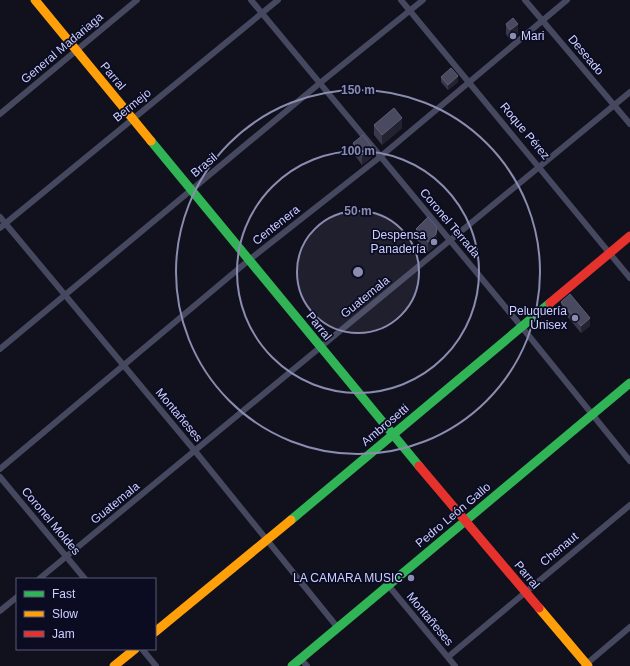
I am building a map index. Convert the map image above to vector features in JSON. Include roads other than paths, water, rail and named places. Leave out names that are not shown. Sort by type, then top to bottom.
[{"type":"street","name":"Parral","points":[[35,0],[392,434],[586,665]]},
{"type":"street","name":"General Madariaga","points":[[0,114],[138,0]]},
{"type":"street","name":"Coronel Terrada","points":[[251,0],[451,241],[630,461]]},
{"type":"street","name":"Bermejo","points":[[0,228],[132,118],[278,0]]},
{"type":"street","name":"Roque Pérez","points":[[401,0],[630,278]]},
{"type":"street","name":"Brasil","points":[[0,349],[320,83],[423,0]]},
{"type":"street","name":"Deseado","points":[[525,0],[630,124]]},
{"type":"street","name":"Centenera","points":[[0,469],[249,260],[380,157],[567,0]]},
{"type":"street","name":"Guatemala","points":[[41,578],[195,452],[320,346],[451,241],[630,92]]},
{"type":"street","name":"Montañeses","points":[[0,217],[195,452],[338,628]]},
{"type":"street","name":"Ambrosetti","points":[[156,631],[266,541],[392,434],[522,328],[630,236]]},
{"type":"street","name":"Pedro León Gallo","points":[[292,666],[304,662],[338,628],[388,585],[630,383]]},
{"type":"street","name":"Coronel Moldes","points":[[0,477],[84,578]]},
{"type":"street","name":"Chenaut","points":[[448,657],[525,591],[630,505]]},
{"type":"street","name":"Montañeses","points":[[388,585],[455,666]]},
{"type":"street","points":[[0,611],[16,598]]},
{"type":"street","points":[[586,665],[630,627]]},
{"type":"street","points":[[114,666],[134,650]]},
{"type":"street","points":[[143,650],[156,666]]},
{"type":"place","name":"Mari","points":[[513,36]]},
{"type":"place","name":"Despensa Panadería","points":[[434,242]]},
{"type":"place","name":"Peluquería Unisex","points":[[575,318]]},
{"type":"place","name":"LA CAMARA MUSIC","points":[[411,578]]}]
